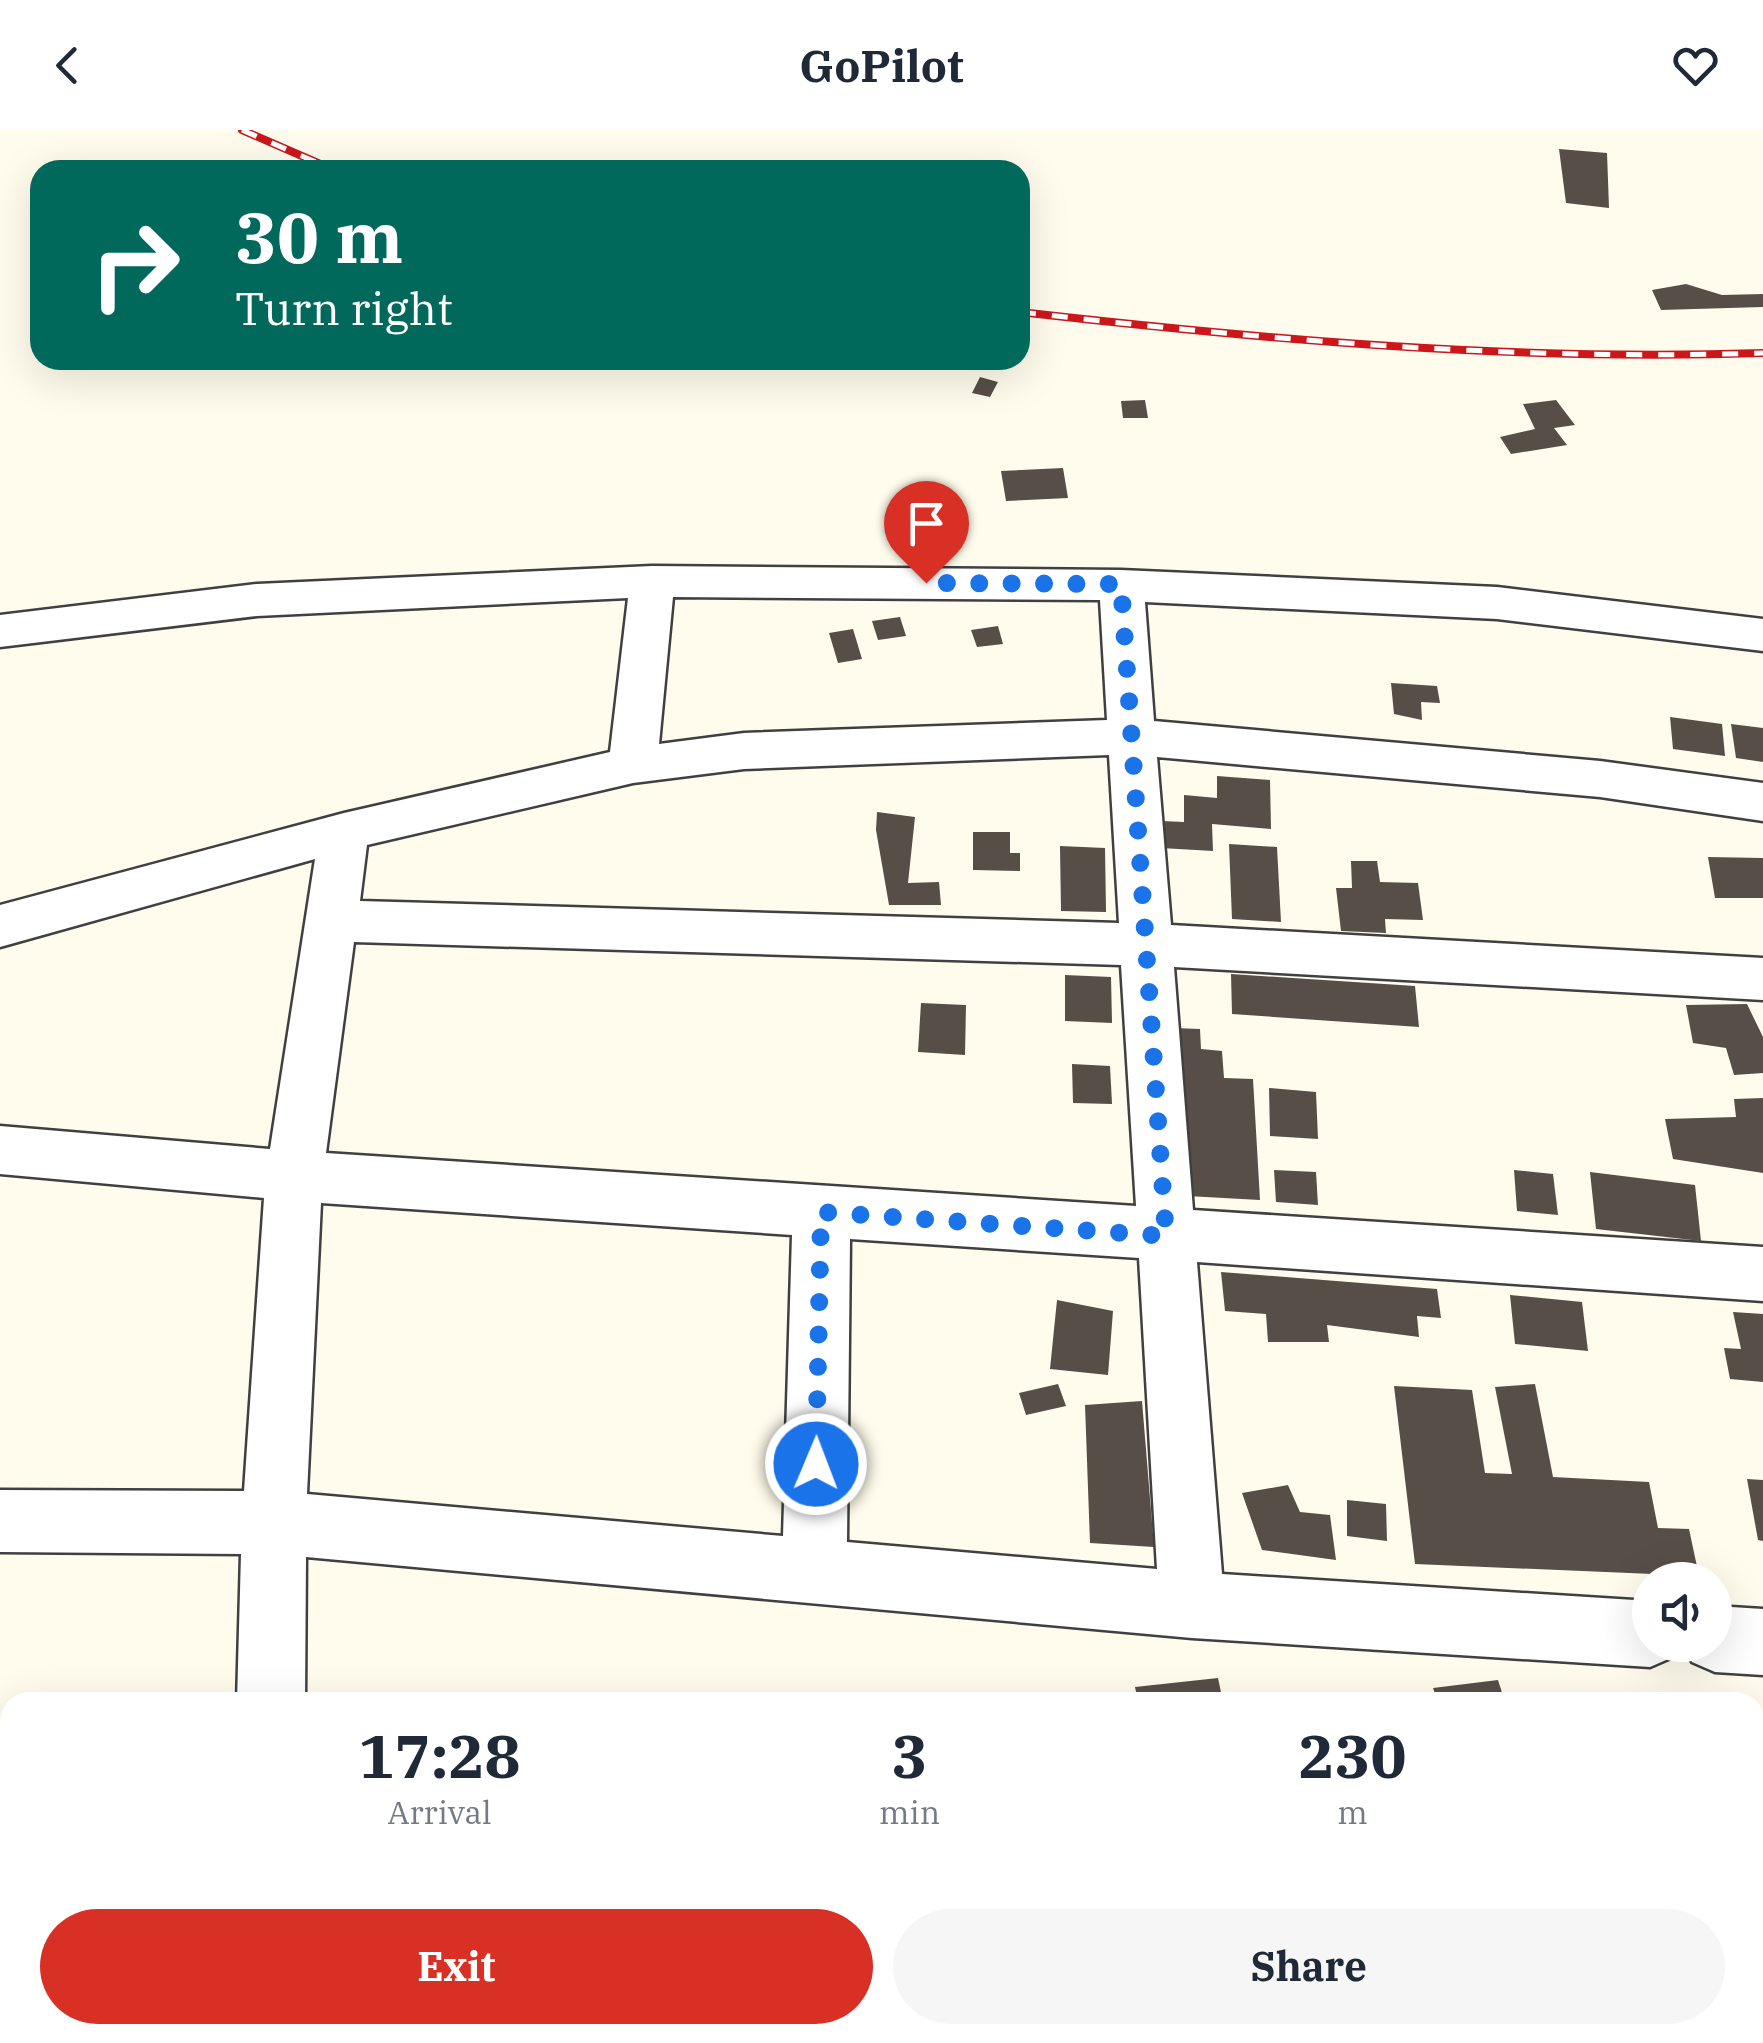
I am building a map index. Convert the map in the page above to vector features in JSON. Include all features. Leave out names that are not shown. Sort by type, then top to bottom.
[{"type":"street","points":[[633,765],[652,581]]},
{"type":"street","points":[[0,631],[257,600],[652,581],[1121,584],[1497,603],[1763,635]]},
{"type":"street","points":[[1121,584],[1192,1605]]},
{"type":"street","points":[[0,926],[344,832],[633,765],[744,750],[1132,738],[1600,779],[1763,802]]},
{"type":"street","points":[[271,1692],[274,1523],[294,1176],[344,832]]},
{"type":"street","points":[[333,921],[1146,945],[1763,979]]},
{"type":"street","points":[[0,1150],[294,1176],[1763,1274]]},
{"type":"street","points":[[814,1573],[821,1212]]},
{"type":"street","points":[[0,1520],[274,1523],[1192,1605],[1632,1633]]},
{"type":"street","points":[[1732,1640],[1763,1642]]},
{"type":"building","points":[[1559,149],[1607,153],[1609,208],[1566,203]]},
{"type":"building","points":[[1686,284],[1722,295],[1763,294],[1763,307],[1661,310],[1652,290]]},
{"type":"building","points":[[980,377],[998,382],[990,397],[972,393]]},
{"type":"building","points":[[1145,400],[1148,418],[1123,418],[1121,401]]},
{"type":"building","points":[[1556,400],[1575,425],[1554,428],[1567,445],[1511,454],[1500,437],[1535,429],[1523,404]]},
{"type":"building","points":[[1063,468],[1068,498],[1006,501],[1001,471]]},
{"type":"building","points":[[900,617],[906,636],[878,640],[872,621]]},
{"type":"building","points":[[998,626],[1003,644],[977,647],[971,630]]},
{"type":"building","points":[[853,629],[862,659],[838,663],[829,633]]},
{"type":"building","points":[[1391,683],[1437,686],[1440,703],[1421,702],[1422,720],[1394,714]]},
{"type":"building","points":[[1670,717],[1722,724],[1725,756],[1673,749]]},
{"type":"building","points":[[1731,724],[1763,728],[1763,762],[1736,758]]},
{"type":"building","points":[[1217,776],[1270,780],[1271,829],[1212,824],[1213,851],[1161,848],[1161,821],[1184,822],[1184,795],[1217,798]]},
{"type":"building","points":[[877,812],[915,817],[908,883],[939,882],[941,905],[889,905],[876,830]]},
{"type":"building","points":[[973,832],[1010,832],[1010,853],[1020,853],[1020,871],[973,870]]},
{"type":"building","points":[[1229,844],[1277,847],[1281,922],[1232,919]]},
{"type":"building","points":[[1060,846],[1105,848],[1106,912],[1061,911]]},
{"type":"building","points":[[1708,857],[1763,858],[1763,898],[1715,898]]},
{"type":"building","points":[[1351,861],[1377,861],[1380,882],[1418,883],[1423,920],[1385,919],[1386,933],[1341,931],[1336,888],[1352,888]]},
{"type":"building","points":[[1231,974],[1415,986],[1419,1027],[1232,1014]]},
{"type":"building","points":[[1065,975],[1111,977],[1112,1023],[1065,1021]]},
{"type":"building","points":[[921,1003],[966,1005],[965,1055],[918,1052]]},
{"type":"building","points":[[1747,1004],[1763,1037],[1763,1073],[1734,1075],[1726,1048],[1693,1043],[1686,1005]]},
{"type":"building","points":[[1174,1028],[1200,1029],[1201,1049],[1222,1051],[1224,1078],[1253,1079],[1260,1200],[1187,1196]]},
{"type":"building","points":[[1072,1064],[1110,1066],[1112,1104],[1073,1103]]},
{"type":"building","points":[[1269,1088],[1316,1092],[1318,1139],[1270,1136]]},
{"type":"building","points":[[1763,1098],[1763,1173],[1673,1159],[1665,1119],[1736,1117],[1734,1099]]},
{"type":"building","points":[[1274,1170],[1316,1172],[1318,1205],[1276,1202]]},
{"type":"building","points":[[1514,1170],[1553,1174],[1558,1215],[1517,1211]]},
{"type":"building","points":[[1590,1172],[1695,1185],[1701,1241],[1596,1229]]},
{"type":"building","points":[[1221,1272],[1437,1289],[1441,1318],[1417,1316],[1419,1337],[1327,1325],[1329,1342],[1268,1342],[1266,1314],[1225,1311]]},
{"type":"building","points":[[1510,1295],[1582,1302],[1588,1351],[1515,1344]]},
{"type":"building","points":[[1057,1300],[1113,1311],[1108,1375],[1050,1369]]},
{"type":"building","points":[[1733,1312],[1763,1314],[1763,1382],[1730,1379],[1724,1348],[1741,1349]]},
{"type":"building","points":[[1058,1384],[1066,1406],[1026,1415],[1019,1393]]},
{"type":"building","points":[[1535,1384],[1553,1477],[1649,1482],[1658,1528],[1689,1529],[1696,1562],[1632,1562],[1632,1573],[1415,1564],[1394,1386],[1472,1390],[1485,1473],[1512,1474],[1495,1387]]},
{"type":"building","points":[[1142,1401],[1154,1547],[1090,1543],[1085,1405]]},
{"type":"building","points":[[1747,1479],[1763,1480],[1763,1541],[1758,1540]]},
{"type":"building","points":[[1288,1485],[1300,1512],[1330,1515],[1336,1560],[1262,1550],[1242,1493]]},
{"type":"building","points":[[1347,1500],[1386,1504],[1387,1541],[1347,1536]]},
{"type":"building","points":[[1218,1678],[1221,1692],[1136,1692],[1135,1687]]},
{"type":"building","points":[[1498,1680],[1502,1692],[1434,1692],[1433,1688]]},
{"type":"railway","points":[[242,130],[311,160]]},
{"type":"railway","points":[[1030,313],[1391,346],[1577,354],[1763,353]]},
{"type":"route","points":[[816,1464],[821,1212],[1166,1236],[1121,584],[926,583]]}]
